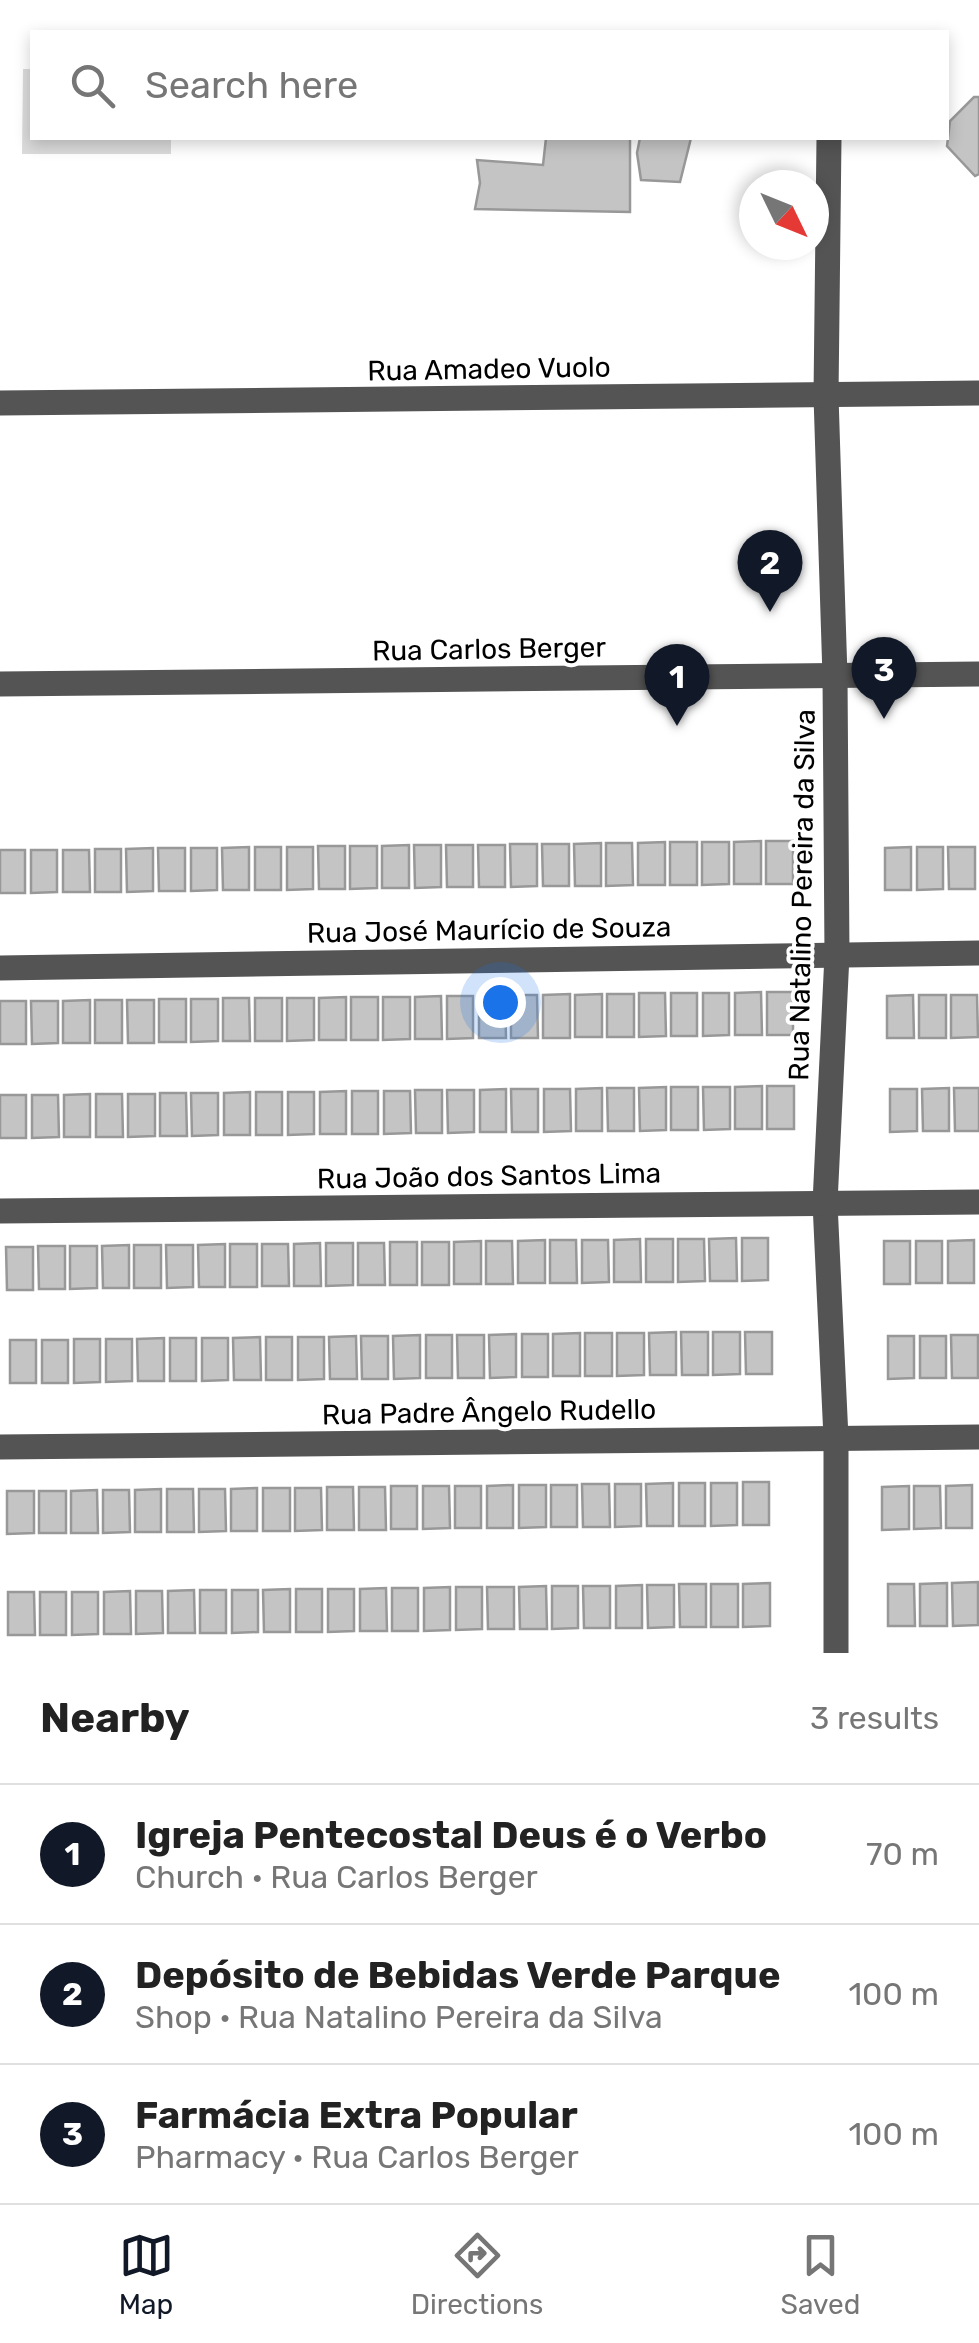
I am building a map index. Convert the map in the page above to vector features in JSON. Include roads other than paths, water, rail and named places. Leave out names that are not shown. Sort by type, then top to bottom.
[{"type":"street","name":"Rua Natalino Pereira da Silva","points":[[829,140],[826,396],[837,954],[825,1203],[836,1438],[836,1653]]},
{"type":"street","name":"Rua Amadeo Vuolo","points":[[0,403],[979,393]]},
{"type":"street","name":"Rua Carlos Berger","points":[[0,684],[979,674]]},
{"type":"street","name":"Rua José Maurício de Souza","points":[[0,968],[979,953]]},
{"type":"street","name":"Rua João dos Santos Lima","points":[[0,1211],[979,1202]]},
{"type":"street","name":"Rua Padre Ângelo Rudello","points":[[0,1447],[979,1437]]},
{"type":"place","name":"Depósito de Bebidas Verde Parque","points":[[770,612]]},
{"type":"place","name":"Farmácia Extra Popular","points":[[884,719]]},
{"type":"place","name":"Igreja Pentecostal Deus é o Verbo","points":[[677,726]]}]
